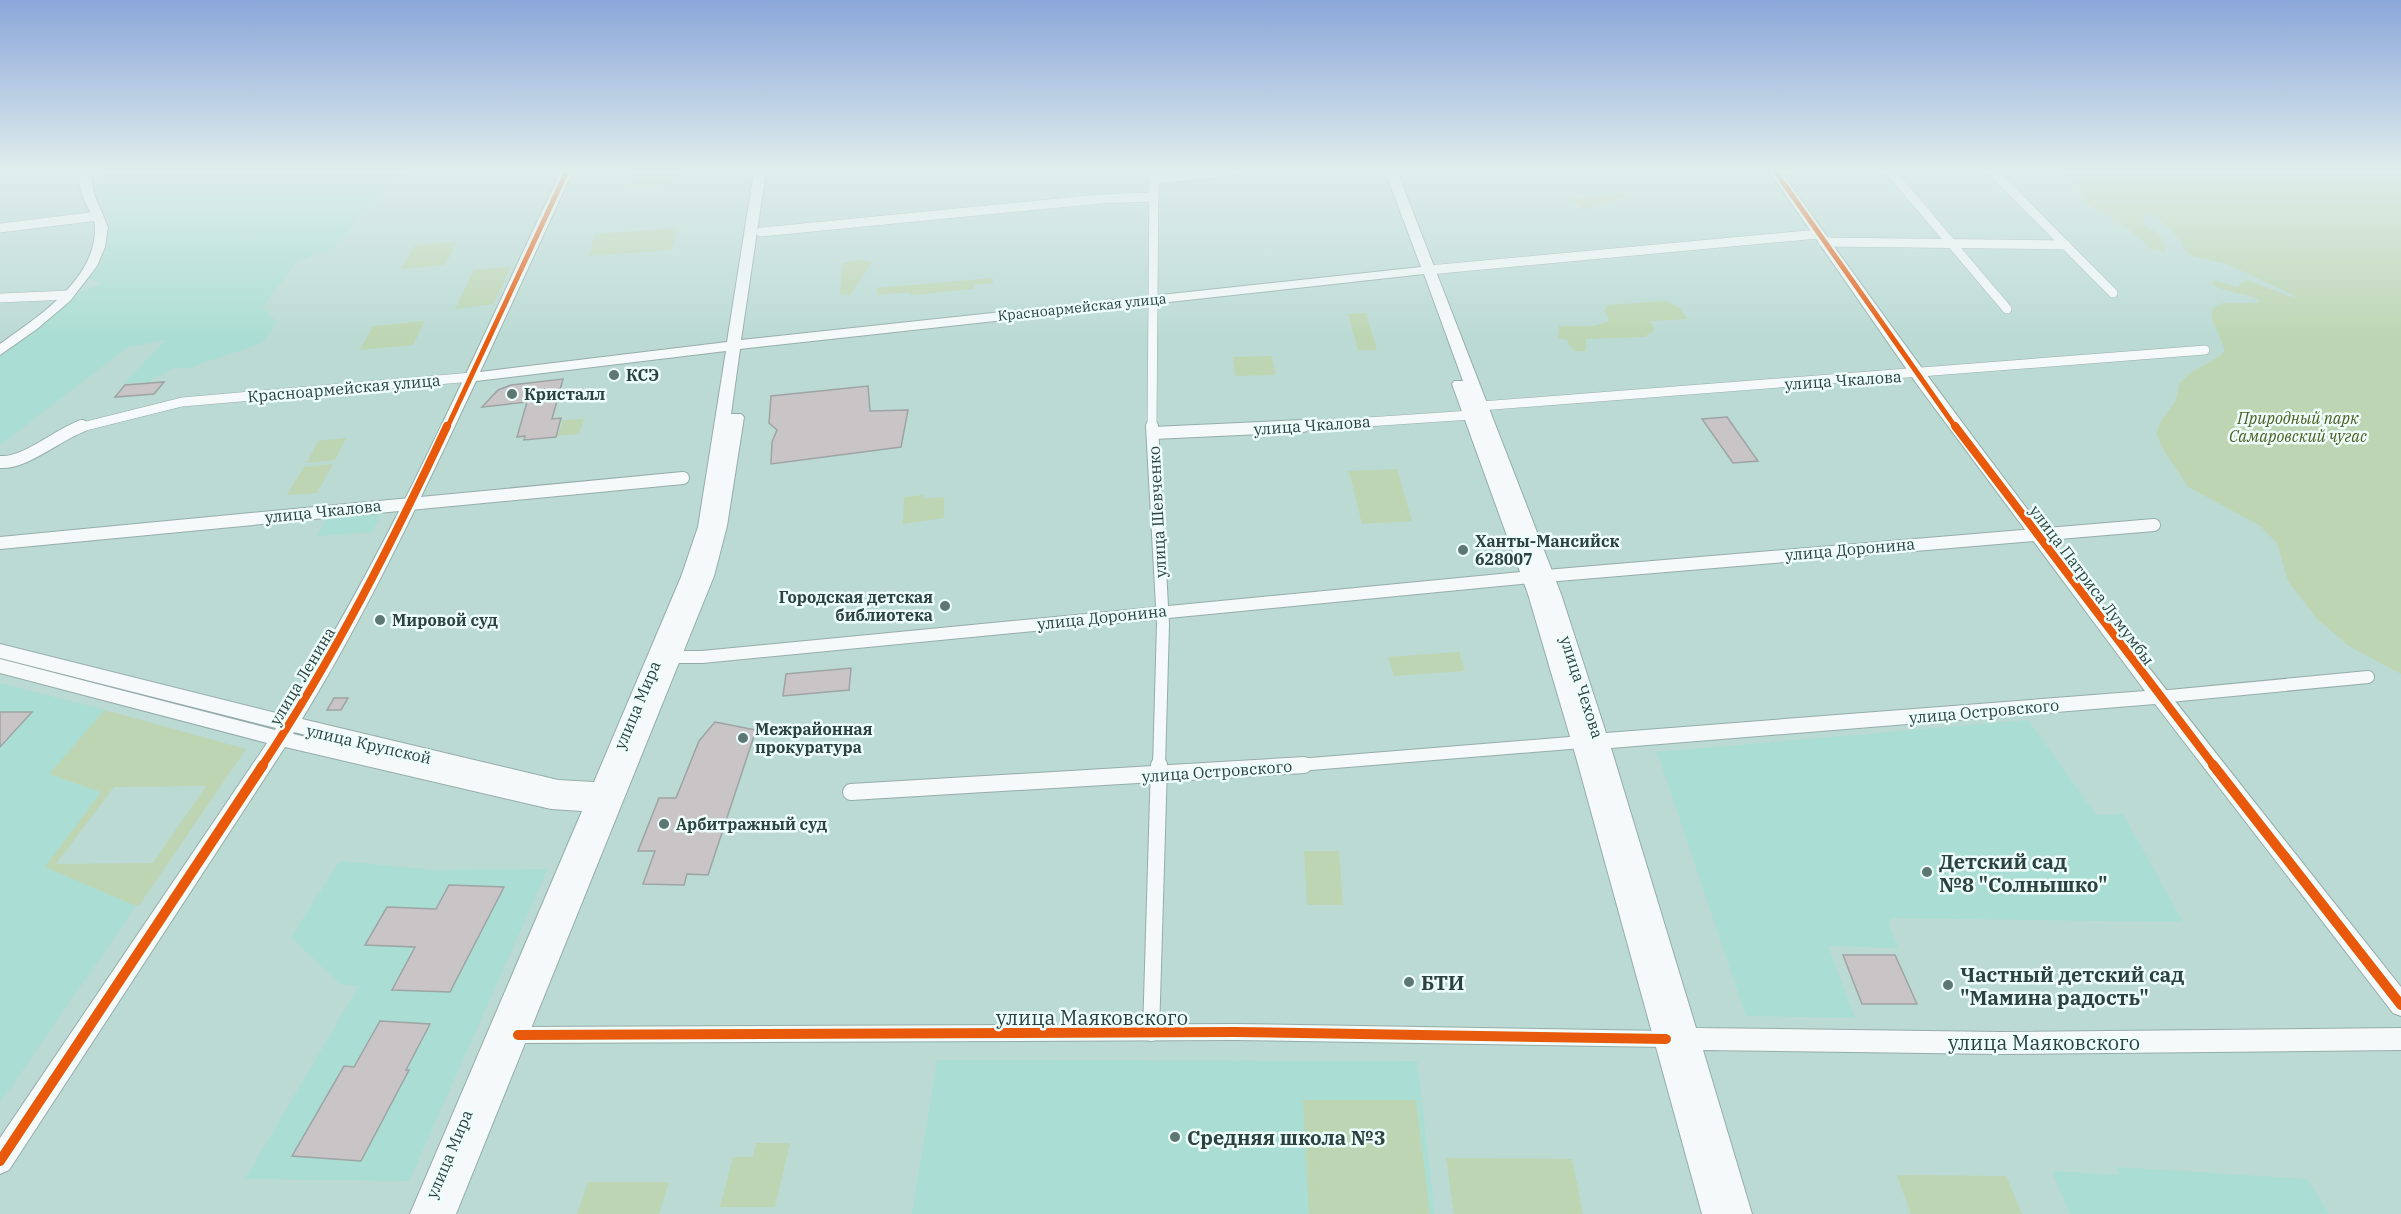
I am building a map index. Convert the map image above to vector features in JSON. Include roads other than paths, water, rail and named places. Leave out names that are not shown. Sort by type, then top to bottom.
[{"type":"street","points":[[0,351],[69,295],[85,276],[100,239],[102,228]]},
{"type":"street","name":"улица Ленина","points":[[0,1161],[284,732],[331,656],[411,502],[541,228]]},
{"type":"street","name":"улица Мира","points":[[756,228],[756,232]]},
{"type":"street","name":"улица Мира","points":[[443,1214],[508,1036],[664,657],[700,548],[721,478],[757,228]]},
{"type":"street","points":[[756,232],[801,228]]},
{"type":"street","name":"улица Шевченко","points":[[1151,1034],[1163,611],[1153,433],[1153,228]]},
{"type":"street","name":"улица Чехова","points":[[1405,228],[1538,576],[1591,742],[1676,1039],[1715,1214]]},
{"type":"street","name":"улица Чехова","points":[[1409,228],[1423,270]]},
{"type":"street","name":"улица Патриса Лумумбы","points":[[1813,228],[2035,533],[2159,697],[2401,1005]]},
{"type":"street","points":[[1939,228],[2007,309]]},
{"type":"street","points":[[2049,228],[2114,293]]},
{"type":"street","name":"Красноармейская улица","points":[[0,470],[6,462],[79,427],[182,402],[472,376],[740,344],[1423,270],[1774,236],[2066,245]]},
{"type":"street","points":[[0,298],[69,295]]},
{"type":"street","name":"улица Чкалова","points":[[1153,433],[1235,431],[1272,426],[2205,350]]},
{"type":"street","name":"улица Чкалова","points":[[0,543],[411,502],[683,478]]},
{"type":"street","name":"улица Доронина","points":[[664,657],[702,657],[1538,576],[2035,533],[2154,525]]},
{"type":"street","name":"улица Крупской","points":[[0,651],[284,732]]},
{"type":"street","name":"улица Крупской","points":[[0,666],[284,732],[551,801],[606,798]]},
{"type":"street","name":"улица Островского","points":[[851,792],[1159,774],[1591,742],[2159,697],[2368,677]]},
{"type":"street","name":"улица Маяковского","points":[[508,1036],[1462,1034],[2000,1043],[2401,1039]]},
{"type":"street","name":"улица Мира","points":[[423,1214],[508,1036]]},
{"type":"street","name":"улица Чехова","points":[[1676,1039],[1739,1214]]},
{"type":"place","name":"КСЭ","points":[[614,375]]},
{"type":"place","name":"Кристалл","points":[[512,394]]},
{"type":"place","name":"Ханты-Мансийск 628007","points":[[1463,550]]},
{"type":"place","name":"Городская детская библиотека","points":[[945,606]]},
{"type":"place","name":"Мировой суд","points":[[380,620]]},
{"type":"place","name":"Межрайонная прокуратура","points":[[743,738]]},
{"type":"place","name":"Арбитражный суд","points":[[664,824]]},
{"type":"place","name":"Детский сад №8 \"Солнышко\"","points":[[1927,872]]},
{"type":"place","name":"БТИ","points":[[1409,982]]},
{"type":"place","name":"Частный детский сад \"Мамина радость\"","points":[[1948,985]]},
{"type":"place","name":"Средняя школа №3","points":[[1175,1137]]},
{"type":"park label","name":"Природный парк Самаровский чугас","points":[[2298,427]]}]
